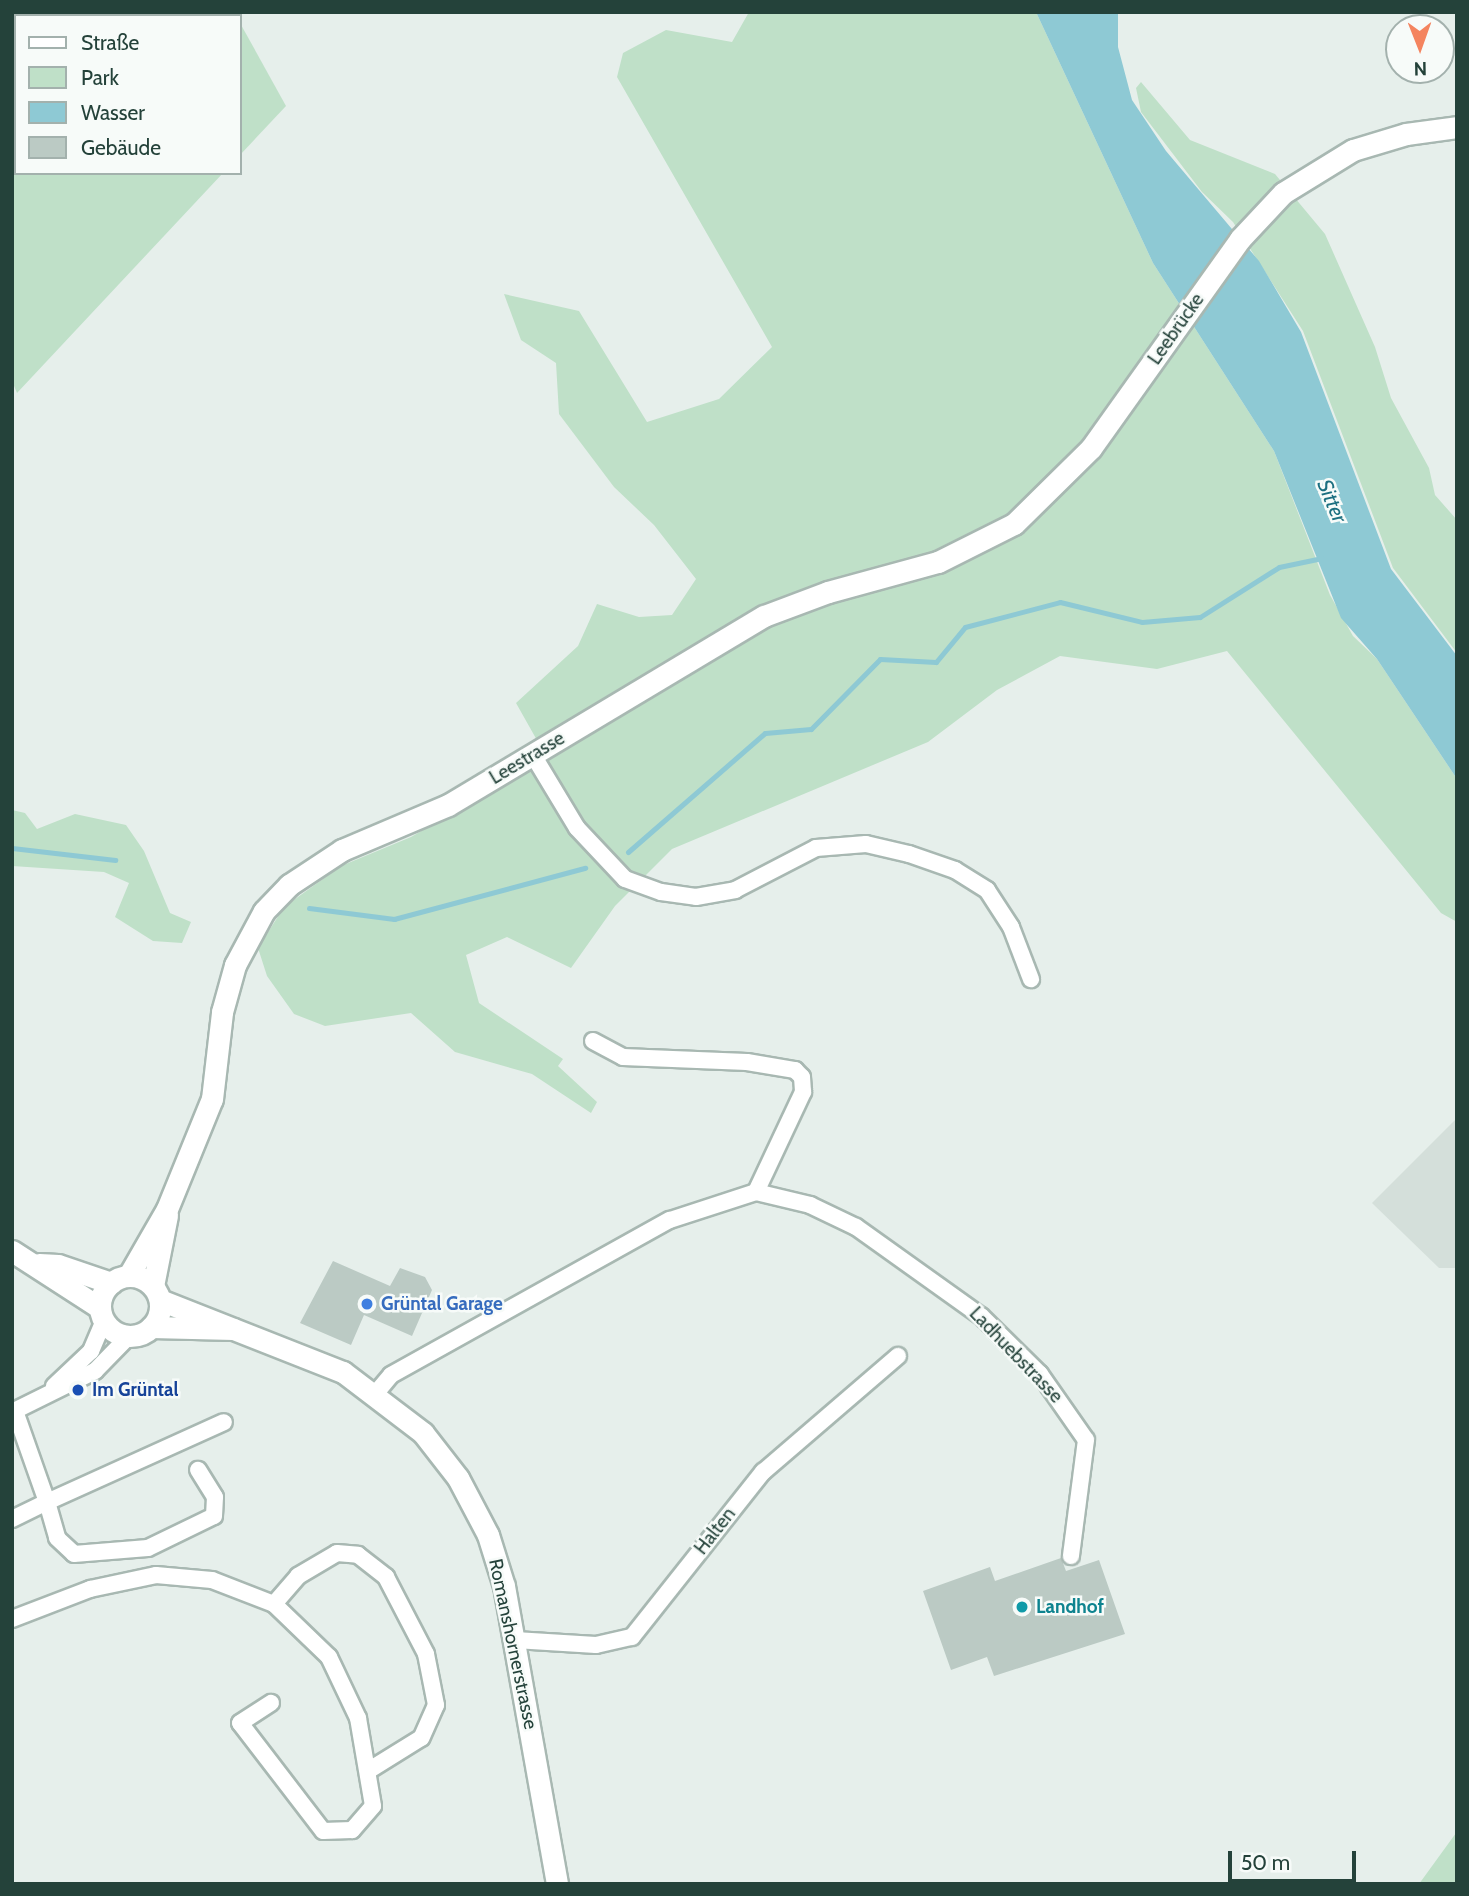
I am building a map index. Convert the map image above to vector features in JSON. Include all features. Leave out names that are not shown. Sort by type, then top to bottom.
[{"type":"street","name":"Leebrücke","points":[[1073,469],[1240,239],[1283,193],[1353,150],[1406,134],[1457,127]]},
{"type":"street","name":"Leestrasse","points":[[102,1314],[120,1279],[167,1209],[212,1099],[228,984],[264,911],[313,866],[448,805],[764,616],[980,544],[1037,506],[1073,469]]},
{"type":"street","points":[[533,755],[577,828],[625,879],[660,892],[696,897],[735,890],[816,848],[843,842],[876,846],[955,870],[987,890],[1011,927],[1031,979]]},
{"type":"street","points":[[376,1393],[391,1375],[670,1220],[756,1192],[803,1092],[802,1077],[795,1070],[747,1062],[623,1057],[593,1041]]},
{"type":"street","name":"Ladhuebstrasse","points":[[756,1192],[810,1205],[856,1227],[981,1315],[1040,1374],[1086,1440],[1071,1556]]},
{"type":"street","name":"Leestrasse","points":[[151,1328],[167,1209]]},
{"type":"street","points":[[12,1251],[37,1264],[129,1336]]},
{"type":"street","points":[[37,1264],[58,1265],[120,1279]]},
{"type":"street","name":"Romanshornerstrasse","points":[[120,1279],[157,1293],[233,1329],[318,1360],[376,1393],[423,1433],[474,1503],[504,1586],[557,1884]]},
{"type":"street","points":[[52,1388],[91,1352],[102,1314]]},
{"type":"street","points":[[151,1328],[129,1336],[94,1371],[52,1388],[13,1411],[47,1502],[57,1538],[74,1554],[148,1548],[214,1516],[215,1497],[198,1470]]},
{"type":"street","name":"Romanshornerstrasse","points":[[151,1328],[233,1329]]},
{"type":"street","name":"Halten","points":[[515,1640],[606,1645],[632,1637],[763,1472],[898,1356]]},
{"type":"street","points":[[12,1520],[224,1422]]},
{"type":"street","points":[[274,1604],[298,1576],[337,1553],[358,1555],[386,1577],[426,1654],[436,1704],[421,1738],[371,1769]]},
{"type":"street","points":[[12,1619],[90,1589],[156,1575],[212,1580],[274,1604],[310,1636],[342,1679],[371,1769],[373,1810],[352,1830],[323,1831],[240,1723],[271,1703]]},
{"type":"shaded area","points":[[1457,1118],[1457,1268],[1439,1268],[1372,1203]]},
{"type":"green space","points":[[12,12],[124,14],[14,14],[14,175],[221,175],[17,393],[12,381]]},
{"type":"green space","points":[[749,12],[1036,12],[1153,263],[1274,451],[1330,595],[1353,636],[1377,659],[1457,779],[1457,922],[1441,913],[1227,651],[1157,669],[1060,656],[997,690],[928,742],[672,849],[615,906],[571,968],[507,937],[466,955],[479,1003],[563,1059],[558,1066],[597,1102],[591,1113],[532,1074],[455,1052],[411,1013],[325,1026],[294,1014],[267,976],[258,948],[284,907],[341,866],[411,837],[547,758],[516,703],[578,646],[597,604],[639,617],[672,615],[696,579],[654,525],[614,487],[559,414],[556,363],[521,340],[504,294],[579,311],[647,422],[719,399],[772,347],[617,77],[623,53],[666,30],[732,42]]},
{"type":"green space","points":[[242,27],[286,106],[242,153]]},
{"type":"green space","points":[[1141,82],[1190,140],[1275,174],[1325,234],[1375,347],[1391,398],[1429,468],[1435,495],[1457,520],[1457,653],[1393,568],[1303,331],[1233,222],[1202,192],[1141,112],[1136,88]]},
{"type":"green space","points":[[12,810],[25,813],[37,829],[75,814],[126,825],[144,851],[170,913],[191,922],[182,943],[153,941],[115,917],[129,883],[104,872],[12,866]]},
{"type":"green space","points":[[1457,1831],[1457,1884],[1419,1884],[1456,1833]]},
{"type":"water","name":"Sitter","points":[[1036,12],[1118,12],[1118,47],[1132,100],[1166,151],[1259,261],[1301,332],[1391,569],[1457,656],[1457,779],[1377,659],[1341,618],[1274,451],[1153,263]]},
{"type":"building","name":"Grüntal Garage","points":[[333,1261],[390,1286],[400,1268],[425,1277],[432,1290],[412,1336],[364,1315],[351,1345],[300,1323]]},
{"type":"building","name":"Landhof","points":[[1061,1558],[1066,1571],[1099,1560],[1125,1634],[994,1676],[987,1657],[951,1670],[923,1591],[990,1567],[995,1581]]},
{"type":"waterway","points":[[628,852],[765,733],[811,729],[880,659],[936,662],[965,627],[1060,602],[1142,622],[1200,617],[1279,567],[1322,558]]},
{"type":"waterway","points":[[12,848],[115,860]]},
{"type":"waterway","points":[[309,908],[394,919],[585,868]]},
{"type":"place","name":"Grüntal Garage","points":[[367,1304]]},
{"type":"place","name":"Im Grüntal","points":[[78,1390]]},
{"type":"place","name":"Landhof","points":[[1022,1607]]}]
